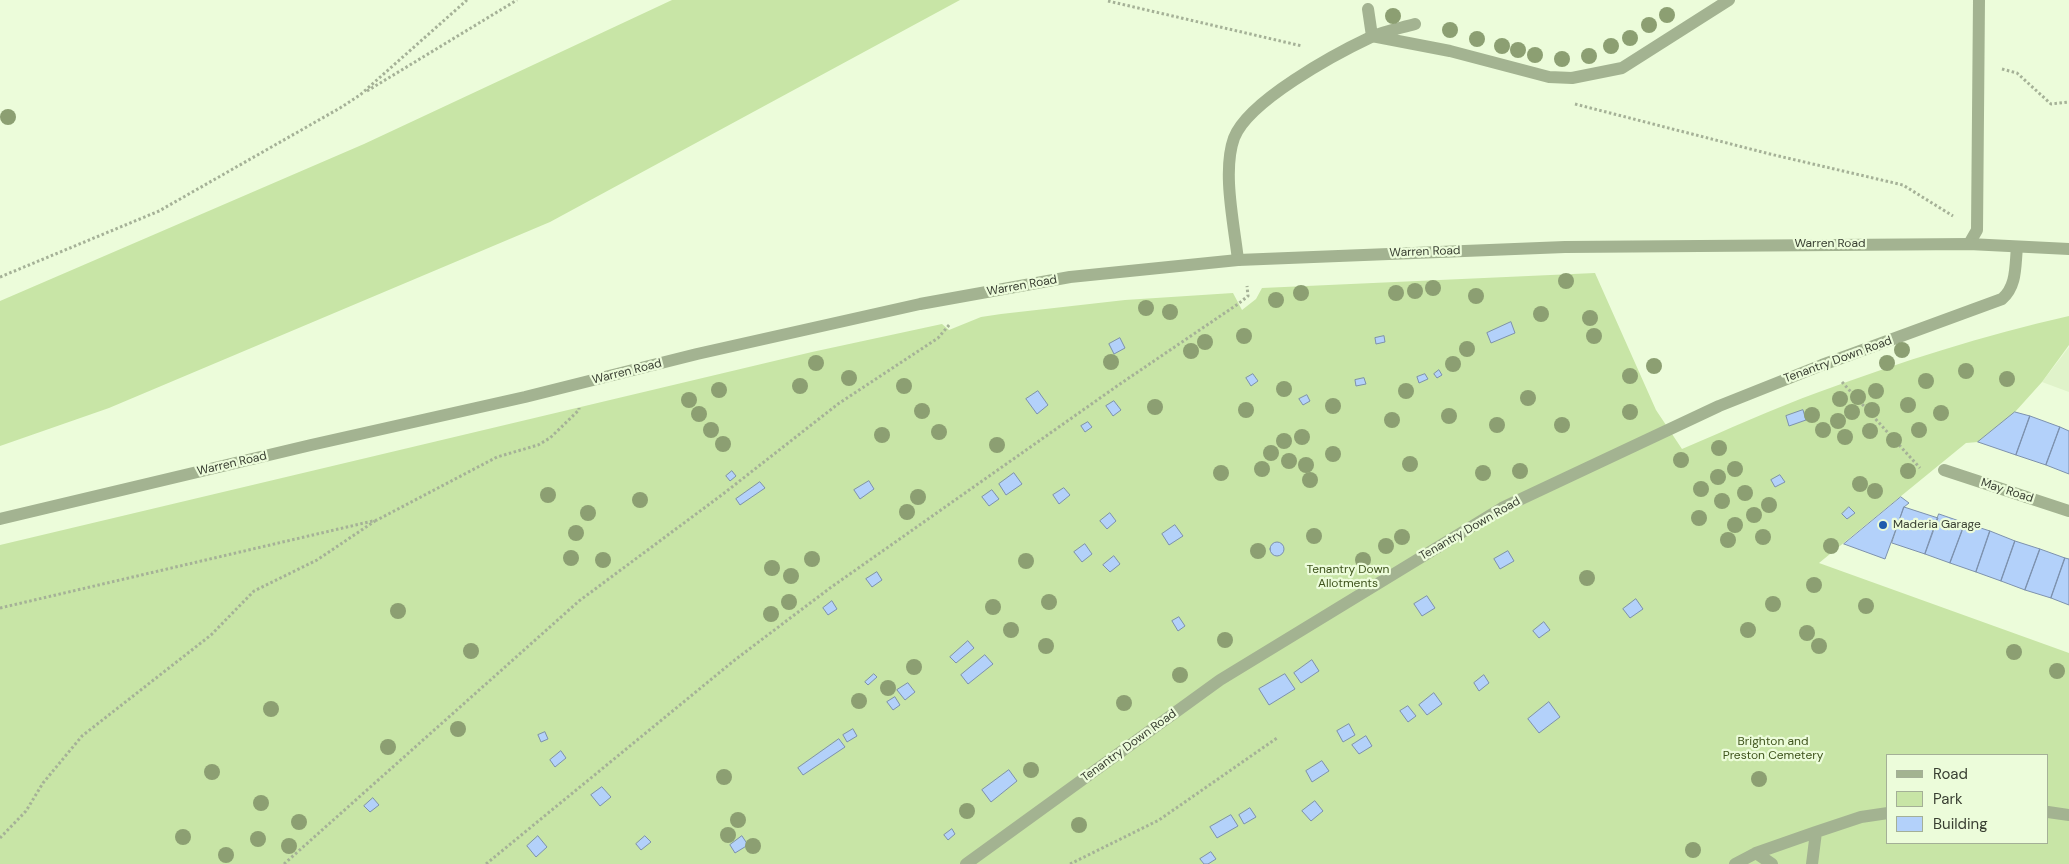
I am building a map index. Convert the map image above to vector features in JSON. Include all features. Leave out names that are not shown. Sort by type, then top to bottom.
[{"type":"street","points":[[1372,36],[1450,52],[1548,77],[1572,78],[1622,68],[1729,0]]},
{"type":"street","points":[[1969,244],[1977,230],[1979,0]]},
{"type":"street","points":[[1368,9],[1372,36]]},
{"type":"street","points":[[1238,260],[1230,166],[1234,140],[1239,127],[1265,101],[1284,86],[1372,36],[1415,24]]},
{"type":"street","name":"Warren Road","points":[[0,519],[301,447],[525,397],[697,354],[920,304],[1070,277],[1238,260],[1565,247],[1969,244],[2069,250]]},
{"type":"street","name":"Tenantry Down Road","points":[[966,864],[1220,680],[1502,508],[1719,406],[2002,300],[2012,287],[2016,247]]},
{"type":"street","name":"May Road","points":[[1944,470],[2069,511]]},
{"type":"street","points":[[2049,812],[2069,815]]},
{"type":"street","points":[[1735,864],[1756,853],[1816,832],[1861,817],[1886,813]]},
{"type":"street","points":[[1812,864],[1816,832]]},
{"type":"street","points":[[1756,853],[1772,864]]},
{"type":"path","points":[[360,95],[467,0]]},
{"type":"path","points":[[0,277],[159,212],[340,108],[517,0]]},
{"type":"path","points":[[1978,63],[2017,73],[2051,104],[2069,102]]},
{"type":"path","points":[[486,864],[588,778],[759,641],[830,588],[1120,384],[1238,304],[1248,296],[1248,286]]},
{"type":"path","points":[[284,864],[579,601],[723,494],[838,404],[938,338],[951,323],[950,317]]},
{"type":"path","points":[[1838,377],[1924,473]]},
{"type":"path","points":[[0,838],[26,811],[43,784],[82,736],[211,634],[254,591],[317,560],[378,520],[497,457],[538,445],[550,438],[579,410],[577,401]]},
{"type":"path","points":[[0,608],[378,520]]},
{"type":"path","points":[[1070,864],[1159,820],[1278,738]]},
{"type":"shaded area","points":[[2069,347],[2069,392],[2042,382]]},
{"type":"green space","points":[[672,0],[960,0],[550,222],[109,408],[0,446],[0,301],[364,144]]},
{"type":"green space","name":"Tenantry Down Allotments","points":[[1595,273],[1656,410],[1682,449],[1784,405],[1880,370],[1974,340],[2069,316],[2069,345],[2042,382],[2015,412],[1978,442],[1966,443],[1819,563],[2069,653],[2069,864],[0,864],[0,545],[812,352],[942,324],[949,330],[981,317],[1001,314],[1125,300],[1233,293],[1242,310],[1256,299],[1262,288]]},
{"type":"building","points":[[1511,322],[1515,333],[1491,343],[1487,333]]},
{"type":"building","points":[[1384,336],[1385,342],[1376,344],[1375,338]]},
{"type":"building","points":[[1120,338],[1125,348],[1114,354],[1109,344]]},
{"type":"building","points":[[1439,370],[1442,375],[1437,378],[1434,374]]},
{"type":"building","points":[[1253,374],[1258,381],[1251,386],[1246,378]]},
{"type":"building","points":[[1425,374],[1428,379],[1419,383],[1417,377]]},
{"type":"building","points":[[1364,378],[1366,384],[1356,386],[1355,380]]},
{"type":"building","points":[[1038,391],[1048,405],[1037,414],[1026,399]]},
{"type":"building","points":[[1307,395],[1310,401],[1303,405],[1299,399]]},
{"type":"building","points":[[1114,401],[1121,410],[1113,416],[1106,406]]},
{"type":"building","points":[[1803,410],[1806,420],[1789,426],[1786,416]]},
{"type":"building","points":[[2015,412],[2030,416],[2016,455],[1978,442]]},
{"type":"building","points":[[2030,416],[2060,427],[2046,465],[2016,455]]},
{"type":"building","points":[[1088,422],[1092,427],[1085,432],[1081,426]]},
{"type":"building","points":[[2060,427],[2069,431],[2069,474],[2046,465]]},
{"type":"building","points":[[732,471],[736,476],[730,481],[726,476]]},
{"type":"building","points":[[1014,473],[1022,484],[1006,495],[999,484]]},
{"type":"building","points":[[1780,475],[1785,482],[1775,487],[1771,480]]},
{"type":"building","points":[[869,481],[874,489],[860,499],[854,490]]},
{"type":"building","points":[[760,482],[765,488],[740,505],[736,499]]},
{"type":"building","points":[[1064,488],[1070,495],[1059,504],[1053,495]]},
{"type":"building","points":[[992,490],[999,499],[989,506],[982,497]]},
{"type":"building","name":"Maderia Garage","points":[[1901,497],[1909,503],[1904,507],[1885,559],[1844,544]]},
{"type":"building","points":[[1849,507],[1855,513],[1847,519],[1842,514]]},
{"type":"building","points":[[1904,507],[1938,518],[1925,554],[1892,543]]},
{"type":"building","points":[[1110,513],[1116,521],[1107,529],[1100,521]]},
{"type":"building","points":[[1939,514],[1965,523],[1950,563],[1925,554]]},
{"type":"building","points":[[1965,523],[1990,531],[1976,572],[1950,563]]},
{"type":"building","points":[[1175,525],[1183,536],[1169,545],[1162,534]]},
{"type":"building","points":[[1990,531],[2015,541],[2001,581],[1976,572]]},
{"type":"building","points":[[2015,541],[2040,549],[2025,590],[2001,581]]},
{"type":"building","points":[[1274,542],[1280,542],[1284,549],[1280,556],[1274,556],[1270,552],[1270,546]]},
{"type":"building","points":[[1085,544],[1092,554],[1082,562],[1074,552]]},
{"type":"building","points":[[2040,549],[2065,558],[2051,598],[2025,590]]},
{"type":"building","points":[[1508,551],[1514,561],[1500,569],[1494,559]]},
{"type":"building","points":[[1114,556],[1120,564],[1110,572],[1103,565]]},
{"type":"building","points":[[2065,558],[2069,559],[2069,605],[2051,598]]},
{"type":"building","points":[[877,572],[882,580],[872,587],[866,579]]},
{"type":"building","points":[[1427,596],[1435,608],[1422,616],[1414,604]]},
{"type":"building","points":[[1636,599],[1643,609],[1630,618],[1623,609]]},
{"type":"building","points":[[832,601],[837,609],[828,615],[823,608]]},
{"type":"building","points":[[1179,617],[1185,626],[1178,631],[1172,621]]},
{"type":"building","points":[[1544,622],[1550,630],[1539,638],[1533,631]]},
{"type":"building","points":[[968,641],[974,648],[956,663],[950,657]]},
{"type":"building","points":[[985,655],[993,664],[968,684],[961,675]]},
{"type":"building","points":[[1312,660],[1319,671],[1301,683],[1294,673]]},
{"type":"building","points":[[874,674],[877,677],[868,685],[865,682]]},
{"type":"building","points":[[1285,674],[1295,689],[1269,705],[1259,689]]},
{"type":"building","points":[[1484,675],[1489,683],[1479,691],[1474,683]]},
{"type":"building","points":[[908,683],[915,692],[905,700],[897,690]]},
{"type":"building","points":[[1434,693],[1442,704],[1427,715],[1419,705]]},
{"type":"building","points":[[895,697],[900,705],[893,710],[887,702]]},
{"type":"building","points":[[1549,702],[1560,717],[1539,733],[1528,719]]},
{"type":"building","points":[[1408,706],[1416,716],[1408,722],[1400,711]]},
{"type":"building","points":[[1349,724],[1355,735],[1343,742],[1337,731]]},
{"type":"building","points":[[853,729],[857,736],[847,742],[843,735]]},
{"type":"building","points":[[545,732],[548,739],[541,742],[538,735]]},
{"type":"building","points":[[1366,736],[1372,746],[1359,754],[1352,745]]},
{"type":"building","points":[[839,739],[845,747],[803,775],[798,768]]},
{"type":"building","points":[[561,751],[566,758],[555,767],[550,760]]},
{"type":"building","points":[[1322,761],[1329,771],[1312,782],[1306,771]]},
{"type":"building","points":[[1009,770],[1017,781],[991,802],[982,790]]},
{"type":"building","points":[[602,787],[611,797],[600,806],[591,795]]},
{"type":"building","points":[[373,798],[379,805],[370,812],[364,806]]},
{"type":"building","points":[[1315,801],[1323,811],[1311,821],[1302,811]]},
{"type":"building","points":[[1250,808],[1256,817],[1244,824],[1239,815]]},
{"type":"building","points":[[1231,815],[1238,826],[1217,838],[1210,827]]},
{"type":"building","points":[[952,829],[955,834],[948,840],[944,835]]},
{"type":"building","points":[[538,836],[547,847],[536,857],[527,846]]},
{"type":"building","points":[[645,836],[651,842],[641,850],[636,844]]},
{"type":"building","points":[[742,836],[748,845],[735,853],[730,845]]},
{"type":"building","points":[[1211,852],[1216,859],[1208,864],[1204,864],[1200,859]]},
{"type":"place","name":"Maderia Garage","points":[[1883,525]]},
{"type":"park label","name":"Brighton and Preston Cemetery","points":[[1773,749]]}]
